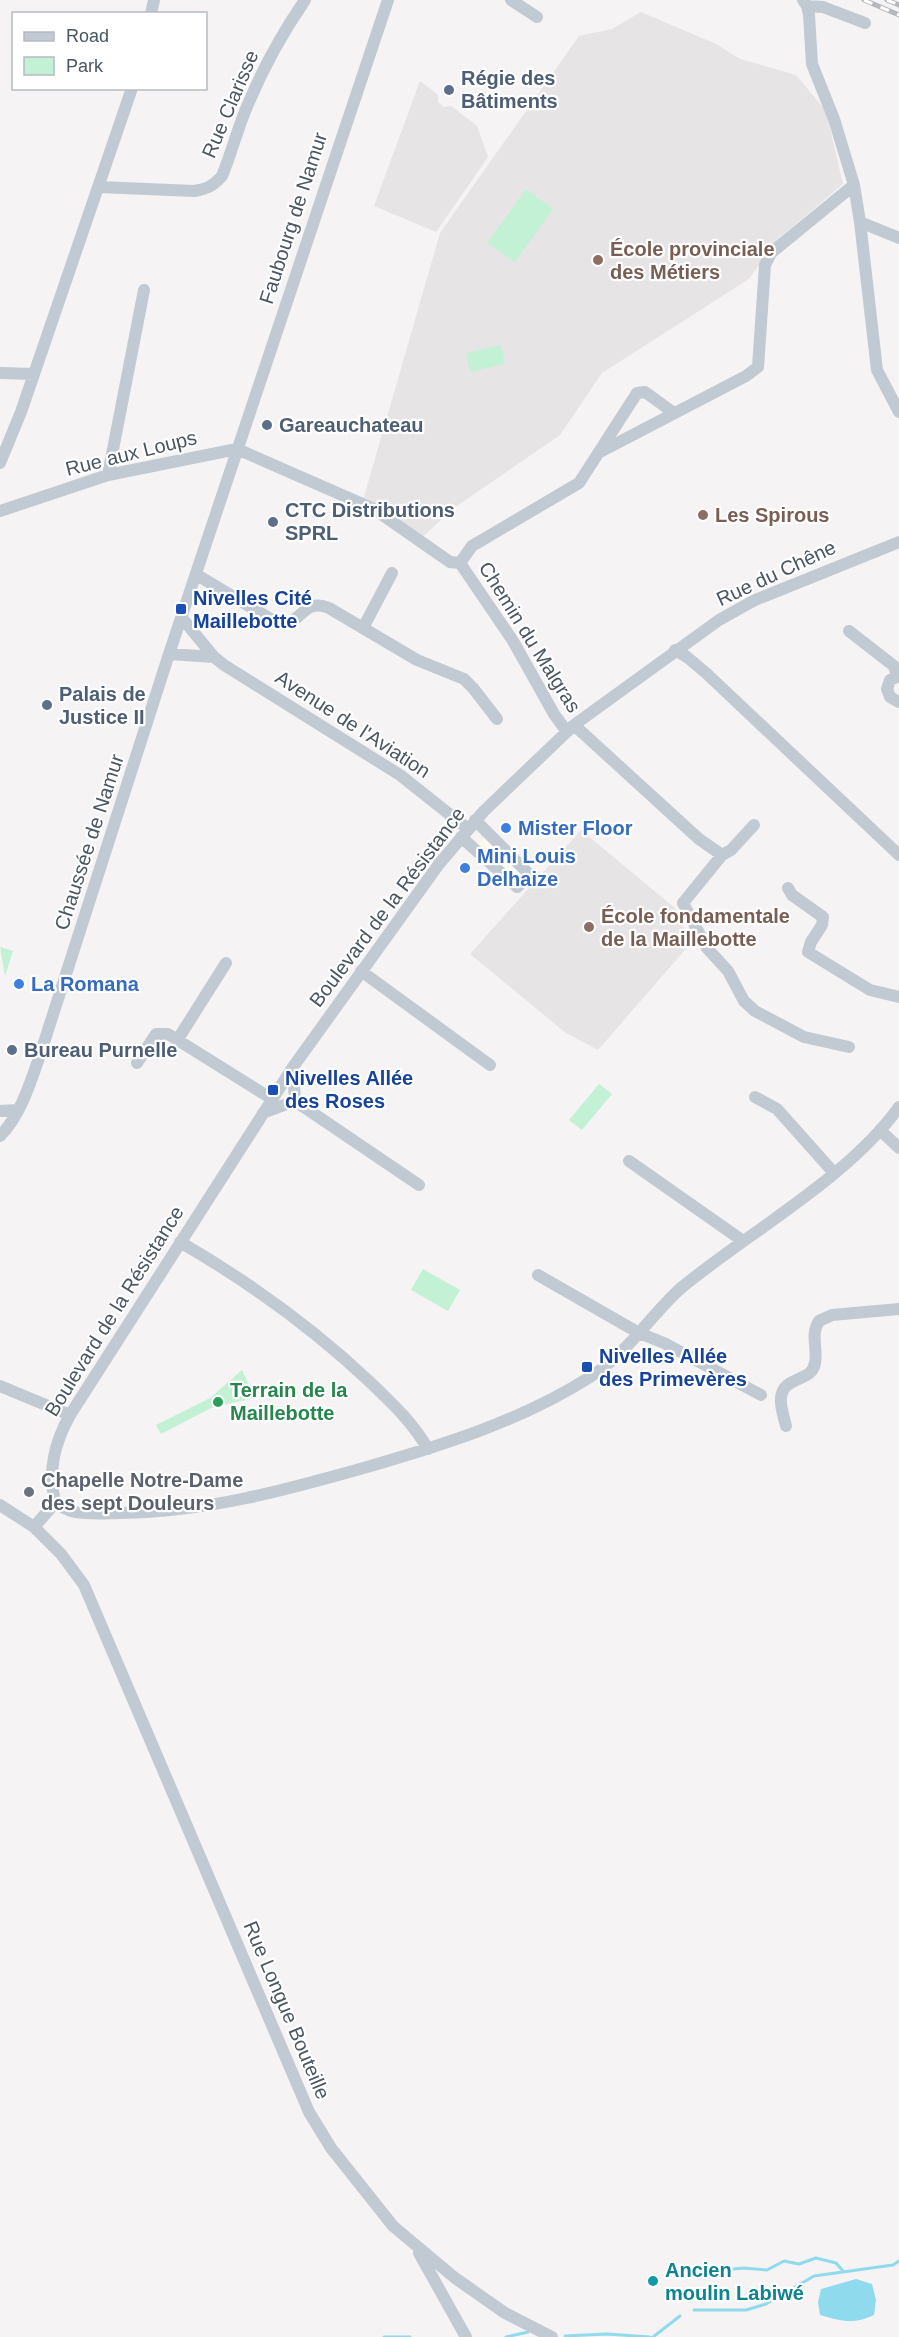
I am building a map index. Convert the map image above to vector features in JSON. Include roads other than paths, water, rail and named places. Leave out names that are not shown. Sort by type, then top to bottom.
[{"type":"street","name":"Rue Clarisse","points":[[99,187],[194,190],[214,185],[225,168],[248,102],[262,73],[285,30],[305,0]]},
{"type":"street","name":"Faubourg de Namur","points":[[237,449],[388,0]]},
{"type":"street","points":[[512,0],[537,17]]},
{"type":"street","points":[[865,23],[823,7],[805,3],[812,64],[834,119],[854,185],[877,370],[899,412]]},
{"type":"street","points":[[0,463],[21,412],[131,90]]},
{"type":"street","points":[[600,452],[746,376],[758,367],[765,265],[771,253],[854,185]]},
{"type":"street","points":[[860,222],[899,238]]},
{"type":"street","points":[[108,475],[144,290]]},
{"type":"street","points":[[0,373],[33,374]]},
{"type":"street","points":[[460,563],[472,546],[579,483],[638,393],[645,392],[674,413]]},
{"type":"street","name":"Rue aux Loups","points":[[0,511],[108,475],[237,449]]},
{"type":"street","name":"Chemin du Malgras","points":[[237,449],[366,504],[450,562],[460,563],[513,641],[554,714],[699,839],[722,855]]},
{"type":"street","name":"Chaussée de Namur","points":[[0,1136],[9,1127],[39,1058],[237,449]]},
{"type":"street","name":"Rue du Chêne","points":[[675,650],[719,620],[755,600],[899,542]]},
{"type":"street","points":[[363,628],[392,573]]},
{"type":"street","points":[[197,575],[279,624],[287,625],[306,609],[320,604],[417,660],[464,679],[497,719]]},
{"type":"street","name":"Avenue de l'Aviation","points":[[182,618],[214,657],[224,665],[400,775],[468,829]]},
{"type":"street","points":[[849,631],[894,666],[898,676],[890,680],[887,689],[890,697],[899,702]]},
{"type":"street","points":[[675,650],[706,673],[899,855]]},
{"type":"street","name":"Boulevard de la Résistance","points":[[55,1503],[51,1487],[52,1456],[58,1436],[70,1415],[293,1067],[439,864],[468,829],[570,728],[675,650]]},
{"type":"street","points":[[169,654],[214,657]]},
{"type":"street","points":[[754,825],[730,850],[722,855],[682,903],[707,948],[728,971],[744,1001],[755,1011],[804,1036],[849,1047]]},
{"type":"street","points":[[468,829],[530,875],[517,887],[468,829]]},
{"type":"street","points":[[788,888],[792,895],[823,917],[822,925],[811,942],[808,952],[870,990],[899,997]]},
{"type":"street","points":[[178,1039],[226,963]]},
{"type":"street","points":[[361,972],[490,1065]]},
{"type":"street","points":[[137,1063],[156,1034],[168,1034],[272,1099]]},
{"type":"street","points":[[293,1067],[295,1101]]},
{"type":"street","points":[[755,1097],[777,1109],[834,1173]]},
{"type":"street","points":[[263,1114],[295,1101]]},
{"type":"street","points":[[295,1101],[419,1185]]},
{"type":"street","points":[[0,1505],[34,1527],[55,1503],[72,1511],[94,1513],[187,1509],[264,1495],[428,1449],[512,1417],[574,1387],[614,1360],[665,1302],[834,1173],[880,1130],[899,1107]]},
{"type":"street","points":[[0,1111],[17,1110]]},
{"type":"street","points":[[0,1122],[17,1110]]},
{"type":"street","points":[[880,1130],[899,1148]]},
{"type":"street","points":[[629,1161],[743,1241]]},
{"type":"street","points":[[180,1242],[244,1281],[321,1339],[395,1406],[419,1433],[428,1449]]},
{"type":"street","points":[[538,1275],[639,1333],[664,1343],[760,1395]]},
{"type":"street","points":[[786,1426],[781,1395],[785,1386],[812,1371],[816,1364],[814,1335],[819,1321],[832,1315],[899,1309]]},
{"type":"street","points":[[0,1386],[70,1415]]},
{"type":"street","name":"Rue Longue Bouteille","points":[[34,1527],[61,1554],[84,1585],[309,2112],[338,2157],[393,2226],[415,2246],[505,2313],[552,2337]]},
{"type":"street","points":[[415,2246],[466,2337]]},
{"type":"water","points":[[856,2279],[872,2284],[876,2300],[874,2315],[860,2320],[847,2321],[820,2315],[818,2302],[821,2289]]},
{"type":"waterway","points":[[701,2272],[744,2268],[767,2270],[784,2261],[799,2264],[816,2258],[836,2263],[843,2271]]},
{"type":"waterway","points":[[694,2310],[746,2310],[766,2304],[814,2276],[893,2265],[899,2261]]},
{"type":"waterway","points":[[653,2337],[680,2316]]},
{"type":"waterway","points":[[506,2337],[528,2332]]},
{"type":"waterway","points":[[565,2336],[607,2334],[650,2337]]},
{"type":"waterway","points":[[384,2337],[410,2337]]},
{"type":"railway","points":[[864,0],[899,15]]},
{"type":"railway","points":[[887,0],[899,5]]},
{"type":"place","name":"Régie des Bâtiments","points":[[449,90]]},
{"type":"place","name":"École provinciale des Métiers","points":[[598,260]]},
{"type":"place","name":"Gareauchateau","points":[[267,425]]},
{"type":"place","name":"Les Spirous","points":[[703,515]]},
{"type":"place","name":"CTC Distributions SPRL","points":[[273,522]]},
{"type":"place","name":"Nivelles Cité Maillebotte","points":[[181,609]]},
{"type":"place","name":"Palais de Justice II","points":[[47,705]]},
{"type":"place","name":"Mister Floor","points":[[506,828]]},
{"type":"place","name":"Mini Louis Delhaize","points":[[465,868]]},
{"type":"place","name":"École fondamentale de la Maillebotte","points":[[589,927]]},
{"type":"place","name":"La Romana","points":[[19,984]]},
{"type":"place","name":"Bureau Purnelle","points":[[12,1050]]},
{"type":"place","name":"Nivelles Allée des Roses","points":[[273,1090]]},
{"type":"place","name":"Nivelles Allée des Primevères","points":[[587,1367]]},
{"type":"place","name":"Terrain de la Maillebotte","points":[[218,1402]]},
{"type":"place","name":"Chapelle Notre-Dame des sept Douleurs","points":[[29,1492]]},
{"type":"place","name":"Ancien moulin Labiwé","points":[[653,2281]]}]
